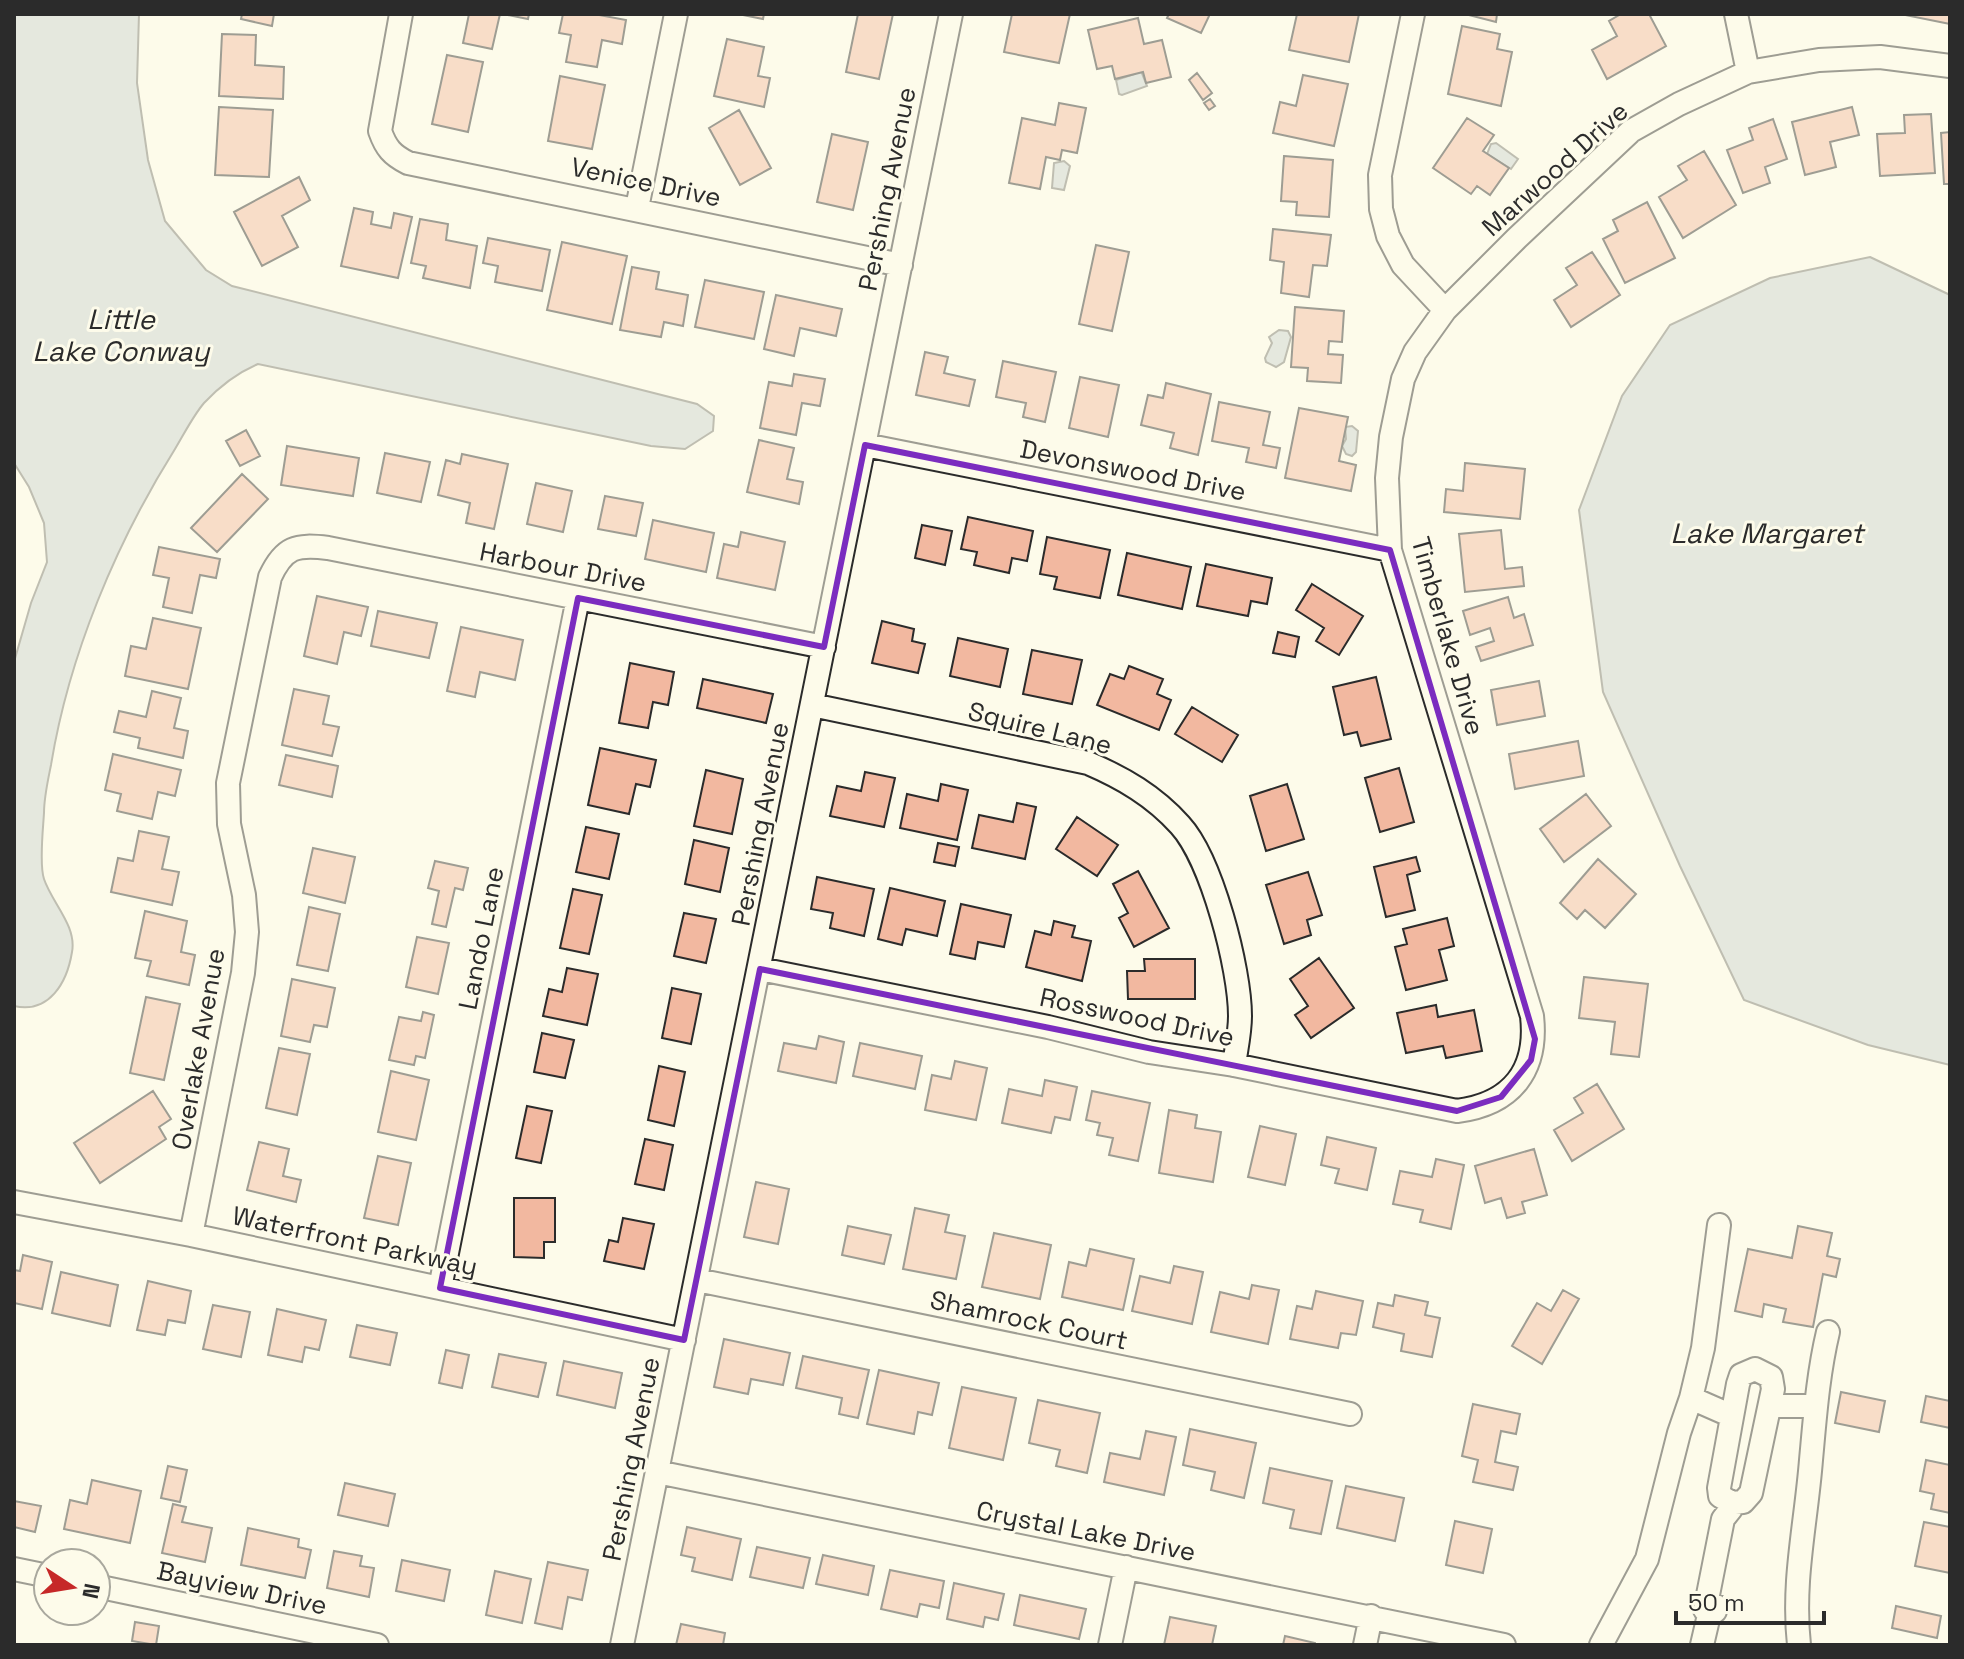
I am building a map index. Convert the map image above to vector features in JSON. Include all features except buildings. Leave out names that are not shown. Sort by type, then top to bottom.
[{"type":"street","name":"Venice Drive","points":[[401,14],[380,131],[394,156],[408,163],[901,265]]},
{"type":"street","points":[[637,208],[676,14]]},
{"type":"street","name":"Pershing Avenue","points":[[622,1645],[951,14]]},
{"type":"street","points":[[1413,14],[1380,175],[1381,209],[1388,236],[1403,265],[1445,310]]},
{"type":"street","points":[[1736,14],[1748,72]]},
{"type":"street","name":"Marwood Drive","points":[[1445,310],[1631,131],[1679,104],[1748,72],[1819,60],[1880,57],[1950,66]]},
{"type":"street","name":"Timberlake Drive","points":[[1445,310],[1415,352],[1403,379],[1396,408],[1387,478],[1390,550],[1532,1016],[1535,1039],[1531,1060],[1519,1080],[1501,1097]]},
{"type":"street","name":"Devonswood Drive","points":[[865,445],[1390,550]]},
{"type":"street","name":"Harbour Drive","points":[[291,548],[328,548],[824,647]]},
{"type":"street","name":"Overlake Avenue","points":[[191,1235],[243,973],[247,932],[244,895],[229,824],[228,783],[270,577],[278,561],[291,548]]},
{"type":"street","name":"Lando Lane","points":[[440,1288],[578,598]]},
{"type":"street","name":"Squire Lane","points":[[812,705],[1088,763],[1121,777],[1154,800],[1182,827],[1200,857],[1214,891],[1238,985],[1240,1018],[1234,1065]]},
{"type":"street","name":"Rosswood Drive","points":[[760,969],[1048,1027],[1149,1052],[1234,1065],[1457,1111],[1479,1109],[1501,1097]]},
{"type":"street","name":"Waterfront Parkway","points":[[14,1202],[191,1235],[684,1340]]},
{"type":"street","points":[[1601,1645],[1647,1559],[1703,1348],[1719,1225]]},
{"type":"street","name":"Shamrock Court","points":[[697,1280],[1350,1414]]},
{"type":"street","points":[[1799,1645],[1797,1581],[1820,1363],[1828,1332]]},
{"type":"street","points":[[1702,1645],[1709,1615],[1705,1610],[1723,1519],[1731,1506],[1743,1502],[1751,1493],[1770,1406],[1773,1389],[1771,1377],[1755,1369],[1741,1375],[1719,1488],[1720,1496],[1731,1506]]},
{"type":"street","points":[[1691,1398],[1732,1416]]},
{"type":"street","points":[[1770,1406],[1816,1406]]},
{"type":"street","name":"Crystal Lake Drive","points":[[657,1472],[1504,1645]]},
{"type":"street","points":[[1110,1645],[1126,1567]]},
{"type":"street","name":"Bayview Drive","points":[[112,1589],[377,1645]]},
{"type":"street","points":[[1365,1645],[1371,1616]]},
{"type":"highlighted area","points":[[865,445],[1390,550],[1535,1039],[1531,1060],[1501,1097],[1457,1111],[760,969],[684,1340],[440,1288],[578,598],[824,647]]},
{"type":"water","name":"Little Lake Conway","points":[[14,14],[139,14],[137,83],[148,160],[165,221],[206,270],[232,286],[697,404],[714,416],[713,431],[685,449],[651,446],[258,364],[216,391],[192,419],[133,523],[98,601],[70,682],[46,789],[42,856],[44,879],[71,933],[72,952],[66,975],[54,994],[46,1001],[26,1007],[14,1006],[14,662],[47,562],[44,523],[29,487],[14,463]]},
{"type":"water","points":[[1141,71],[1147,86],[1119,94],[1116,80]]},
{"type":"water","points":[[1496,143],[1518,159],[1511,169],[1487,154],[1491,144]]},
{"type":"water","points":[[1064,161],[1070,166],[1064,190],[1052,188],[1054,163]]},
{"type":"water","name":"Lake Margaret","points":[[1870,257],[1950,295],[1950,1065],[1868,1045],[1744,1000],[1680,866],[1603,692],[1579,510],[1622,396],[1670,325],[1770,278]]},
{"type":"water","points":[[1279,330],[1288,331],[1291,337],[1284,362],[1276,367],[1266,362],[1265,358],[1272,343],[1269,337]]},
{"type":"water","points":[[1352,426],[1358,431],[1356,452],[1352,456],[1346,454],[1342,446],[1346,439],[1345,427]]}]
